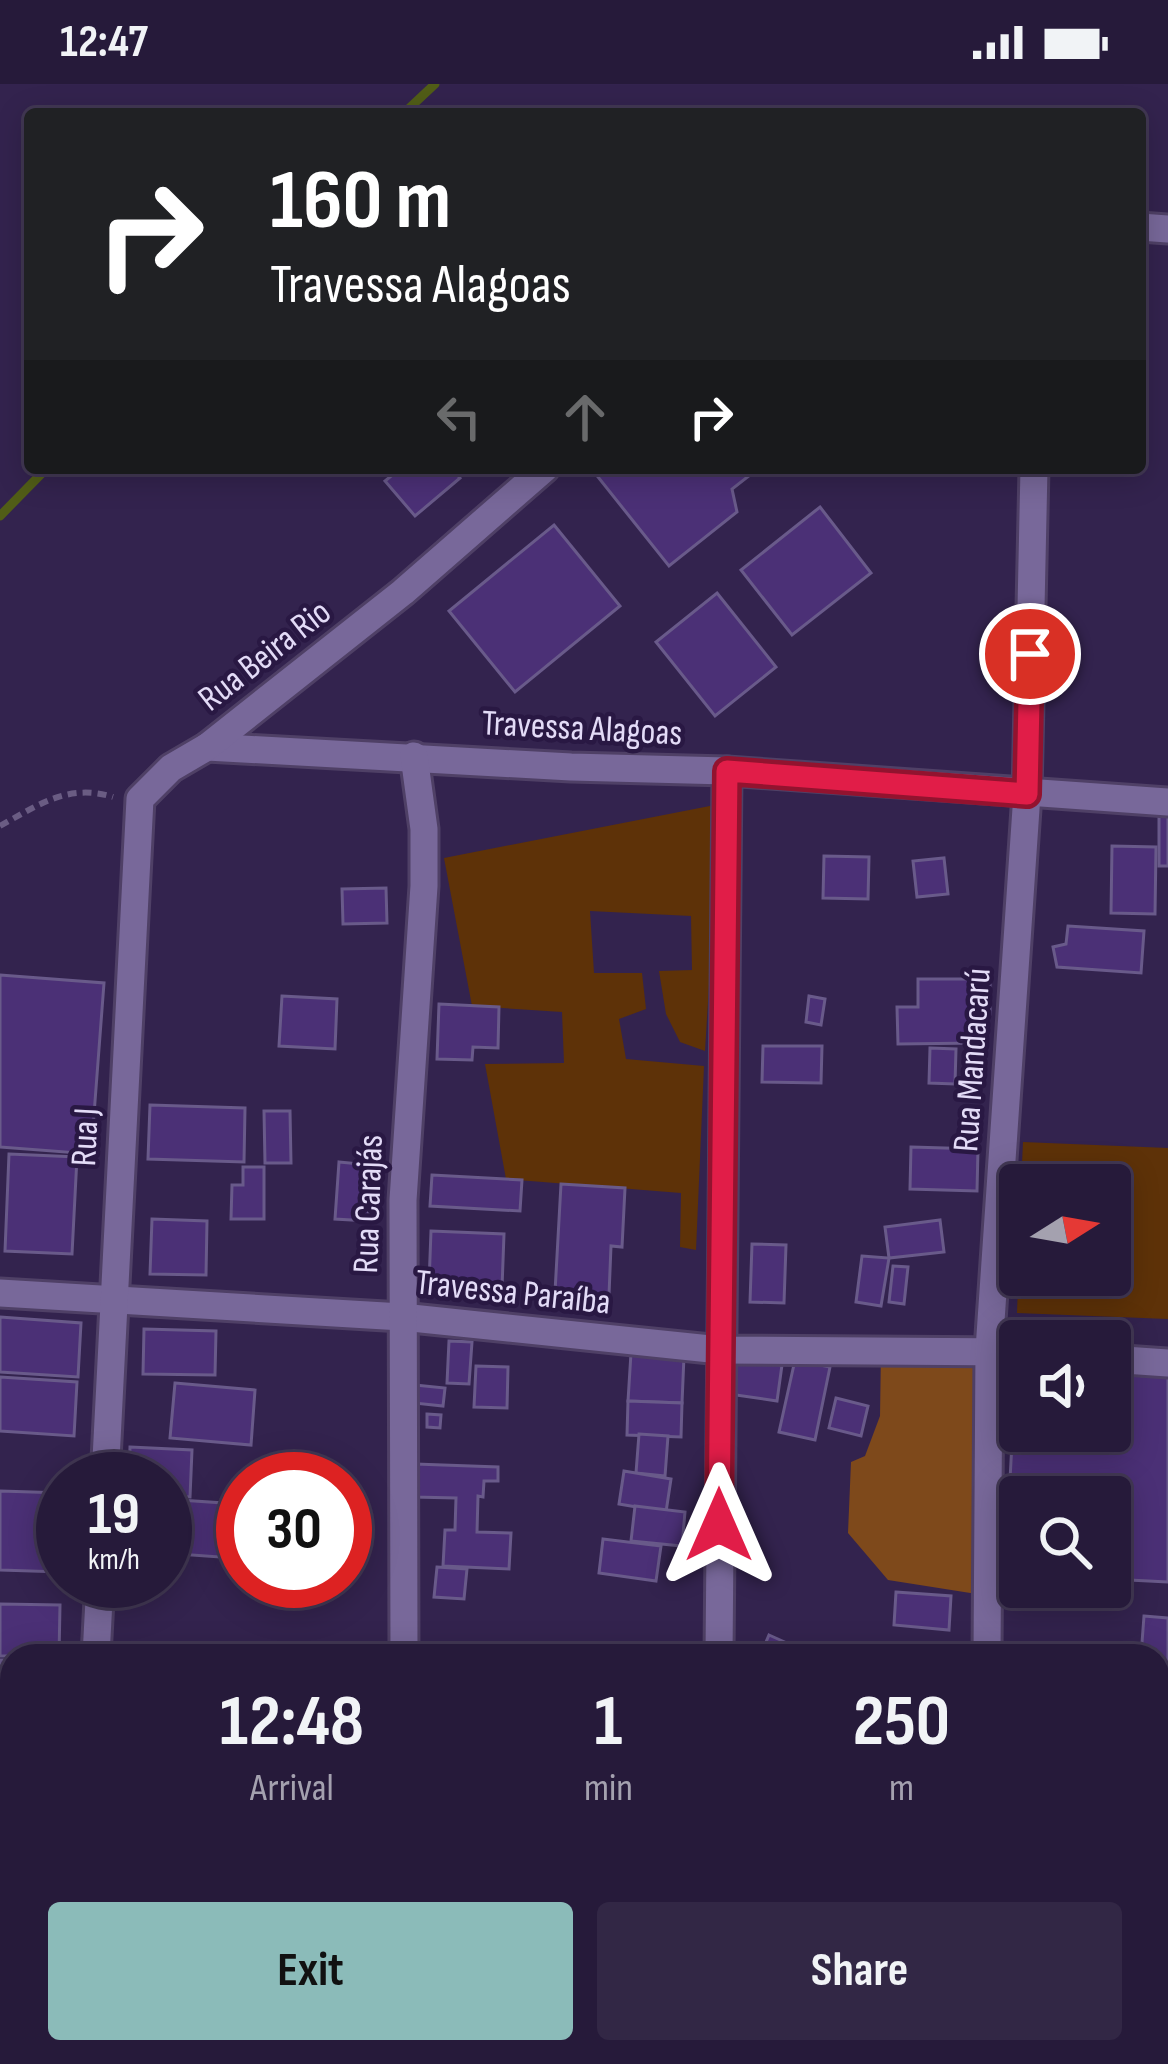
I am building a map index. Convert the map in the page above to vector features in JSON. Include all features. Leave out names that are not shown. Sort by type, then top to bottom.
[{"type":"street","name":"Rua Beira Rio","points":[[140,799],[171,768],[207,748],[386,607],[538,474]]},
{"type":"street","name":"Rua Mandacarú","points":[[987,1644],[989,1350],[1027,794],[1034,474]]},
{"type":"street","name":"Travessa Alagoas","points":[[207,748],[727,771],[1168,802]]},
{"type":"street","name":"Rua Carajás","points":[[404,1644],[403,1201],[424,886],[424,829],[413,756]]},
{"type":"street","points":[[719,1644],[727,771]]},
{"type":"street","name":"Rua J","points":[[106,1452],[140,799]]},
{"type":"street","name":"Travessa Paraíba","points":[[0,1293],[402,1318],[720,1350],[999,1351]]},
{"type":"street","points":[[1131,1360],[1168,1363]]},
{"type":"street","points":[[97,1644],[99,1608]]},
{"type":"path","points":[[0,826],[46,801],[84,790],[140,799]]},
{"type":"shaded area","points":[[720,804],[705,1051],[680,1042],[666,1014],[659,971],[692,970],[691,916],[590,911],[594,973],[642,973],[646,1009],[619,1019],[626,1059],[704,1066],[696,1250],[680,1247],[681,1193],[506,1179],[485,1064],[564,1063],[562,1012],[472,1006],[444,858]]},
{"type":"shaded area","points":[[1023,1142],[1168,1148],[1168,1319],[1017,1313],[1018,1296],[1131,1296],[1131,1164],[1022,1164]]},
{"type":"shaded area","points":[[881,1350],[983,1350],[983,1595],[888,1580],[848,1533],[851,1462],[865,1456],[880,1416]]},
{"type":"building","points":[[394,474],[456,474],[460,478],[415,516],[385,481]]},
{"type":"building","points":[[751,474],[732,489],[737,512],[669,566],[598,477]]},
{"type":"building","points":[[820,507],[871,573],[792,635],[741,570]]},
{"type":"building","points":[[554,525],[620,606],[515,692],[449,611]]},
{"type":"building","points":[[717,593],[776,667],[715,716],[656,642]]},
{"type":"building","points":[[1159,814],[1168,814],[1168,866],[1159,866]]},
{"type":"building","points":[[1112,846],[1156,847],[1155,914],[1111,913]]},
{"type":"building","points":[[824,856],[869,857],[868,899],[823,898]]},
{"type":"building","points":[[944,858],[948,894],[917,897],[913,861]]},
{"type":"building","points":[[386,888],[387,923],[343,924],[342,889]]},
{"type":"building","points":[[1068,926],[1144,931],[1141,973],[1057,967],[1053,947],[1066,944]]},
{"type":"building","points":[[0,975],[104,983],[91,1154],[0,1147]]},
{"type":"building","points":[[918,979],[990,979],[990,1014],[976,1014],[977,1043],[898,1044],[897,1007],[918,1007]]},
{"type":"building","points":[[282,996],[337,999],[335,1049],[279,1046]]},
{"type":"building","points":[[809,996],[825,999],[821,1025],[806,1022]]},
{"type":"building","points":[[439,1004],[499,1007],[498,1048],[473,1047],[472,1060],[437,1059]]},
{"type":"building","points":[[763,1046],[822,1046],[821,1083],[762,1082]]},
{"type":"building","points":[[930,1048],[956,1049],[955,1084],[929,1083]]},
{"type":"building","points":[[150,1105],[245,1108],[244,1162],[148,1159]]},
{"type":"building","points":[[264,1111],[290,1111],[291,1163],[265,1163]]},
{"type":"building","points":[[911,1147],[978,1149],[977,1191],[910,1189]]},
{"type":"building","points":[[9,1154],[77,1157],[72,1254],[5,1251]]},
{"type":"building","points":[[339,1162],[371,1165],[368,1221],[335,1219]]},
{"type":"building","points":[[243,1167],[264,1167],[264,1219],[231,1219],[232,1185],[243,1185]]},
{"type":"building","points":[[432,1175],[522,1180],[520,1211],[430,1206]]},
{"type":"building","points":[[561,1184],[625,1188],[622,1247],[611,1246],[609,1295],[555,1292]]},
{"type":"building","points":[[152,1219],[207,1221],[206,1275],[150,1274]]},
{"type":"building","points":[[940,1220],[944,1252],[889,1258],[885,1227]]},
{"type":"building","points":[[431,1231],[504,1234],[502,1288],[429,1284]]},
{"type":"building","points":[[752,1244],[786,1245],[784,1303],[750,1302]]},
{"type":"building","points":[[862,1256],[889,1258],[881,1306],[856,1302]]},
{"type":"building","points":[[893,1266],[908,1267],[904,1304],[889,1302]]},
{"type":"building","points":[[0,1317],[81,1323],[78,1377],[0,1372]]},
{"type":"building","points":[[144,1329],[216,1331],[215,1375],[143,1374]]},
{"type":"building","points":[[449,1341],[472,1342],[469,1384],[447,1383]]},
{"type":"building","points":[[631,1353],[684,1356],[682,1403],[628,1401]]},
{"type":"building","points":[[735,1357],[782,1365],[777,1401],[729,1394]]},
{"type":"building","points":[[795,1360],[830,1367],[815,1440],[779,1432]]},
{"type":"building","points":[[476,1366],[508,1367],[507,1408],[474,1407]]},
{"type":"building","points":[[1131,1375],[1168,1377],[1168,1582],[1131,1580],[1131,1476],[1010,1476],[1011,1452],[1131,1452]]},
{"type":"building","points":[[0,1377],[77,1382],[74,1436],[0,1431]]},
{"type":"building","points":[[175,1383],[255,1390],[251,1445],[170,1438]]},
{"type":"building","points":[[415,1385],[445,1388],[443,1406],[414,1403]]},
{"type":"building","points":[[836,1398],[868,1406],[861,1436],[829,1428]]},
{"type":"building","points":[[628,1401],[682,1403],[681,1437],[627,1435]]},
{"type":"building","points":[[427,1414],[441,1415],[440,1428],[427,1427]]},
{"type":"building","points":[[639,1434],[668,1436],[665,1476],[636,1473]]},
{"type":"building","points":[[130,1447],[192,1450],[192,1452],[130,1452]]},
{"type":"building","points":[[415,1464],[498,1467],[498,1481],[484,1481],[483,1497],[478,1496],[477,1532],[511,1533],[509,1569],[443,1566],[445,1530],[455,1530],[456,1498],[414,1497]]},
{"type":"building","points":[[624,1471],[671,1479],[666,1512],[619,1504]]},
{"type":"building","points":[[0,1491],[36,1492],[36,1571],[0,1570]]},
{"type":"building","points":[[192,1501],[216,1503],[216,1557],[192,1555]]},
{"type":"building","points":[[635,1506],[685,1512],[682,1546],[631,1541]]},
{"type":"building","points":[[603,1539],[661,1546],[656,1581],[599,1573]]},
{"type":"building","points":[[437,1567],[467,1569],[464,1599],[434,1597]]},
{"type":"building","points":[[896,1592],[951,1596],[949,1630],[894,1625]]},
{"type":"building","points":[[0,1604],[60,1608],[59,1644],[0,1644]]},
{"type":"building","points":[[1144,1616],[1168,1618],[1168,1644],[1142,1644]]},
{"type":"building","points":[[769,1635],[789,1644],[765,1644]]},
{"type":"waterway","points":[[409,108],[435,84]]},
{"type":"waterway","points":[[0,516],[41,474]]},
{"type":"route","points":[[719,1525],[727,771],[1027,794],[1030,654]]}]
